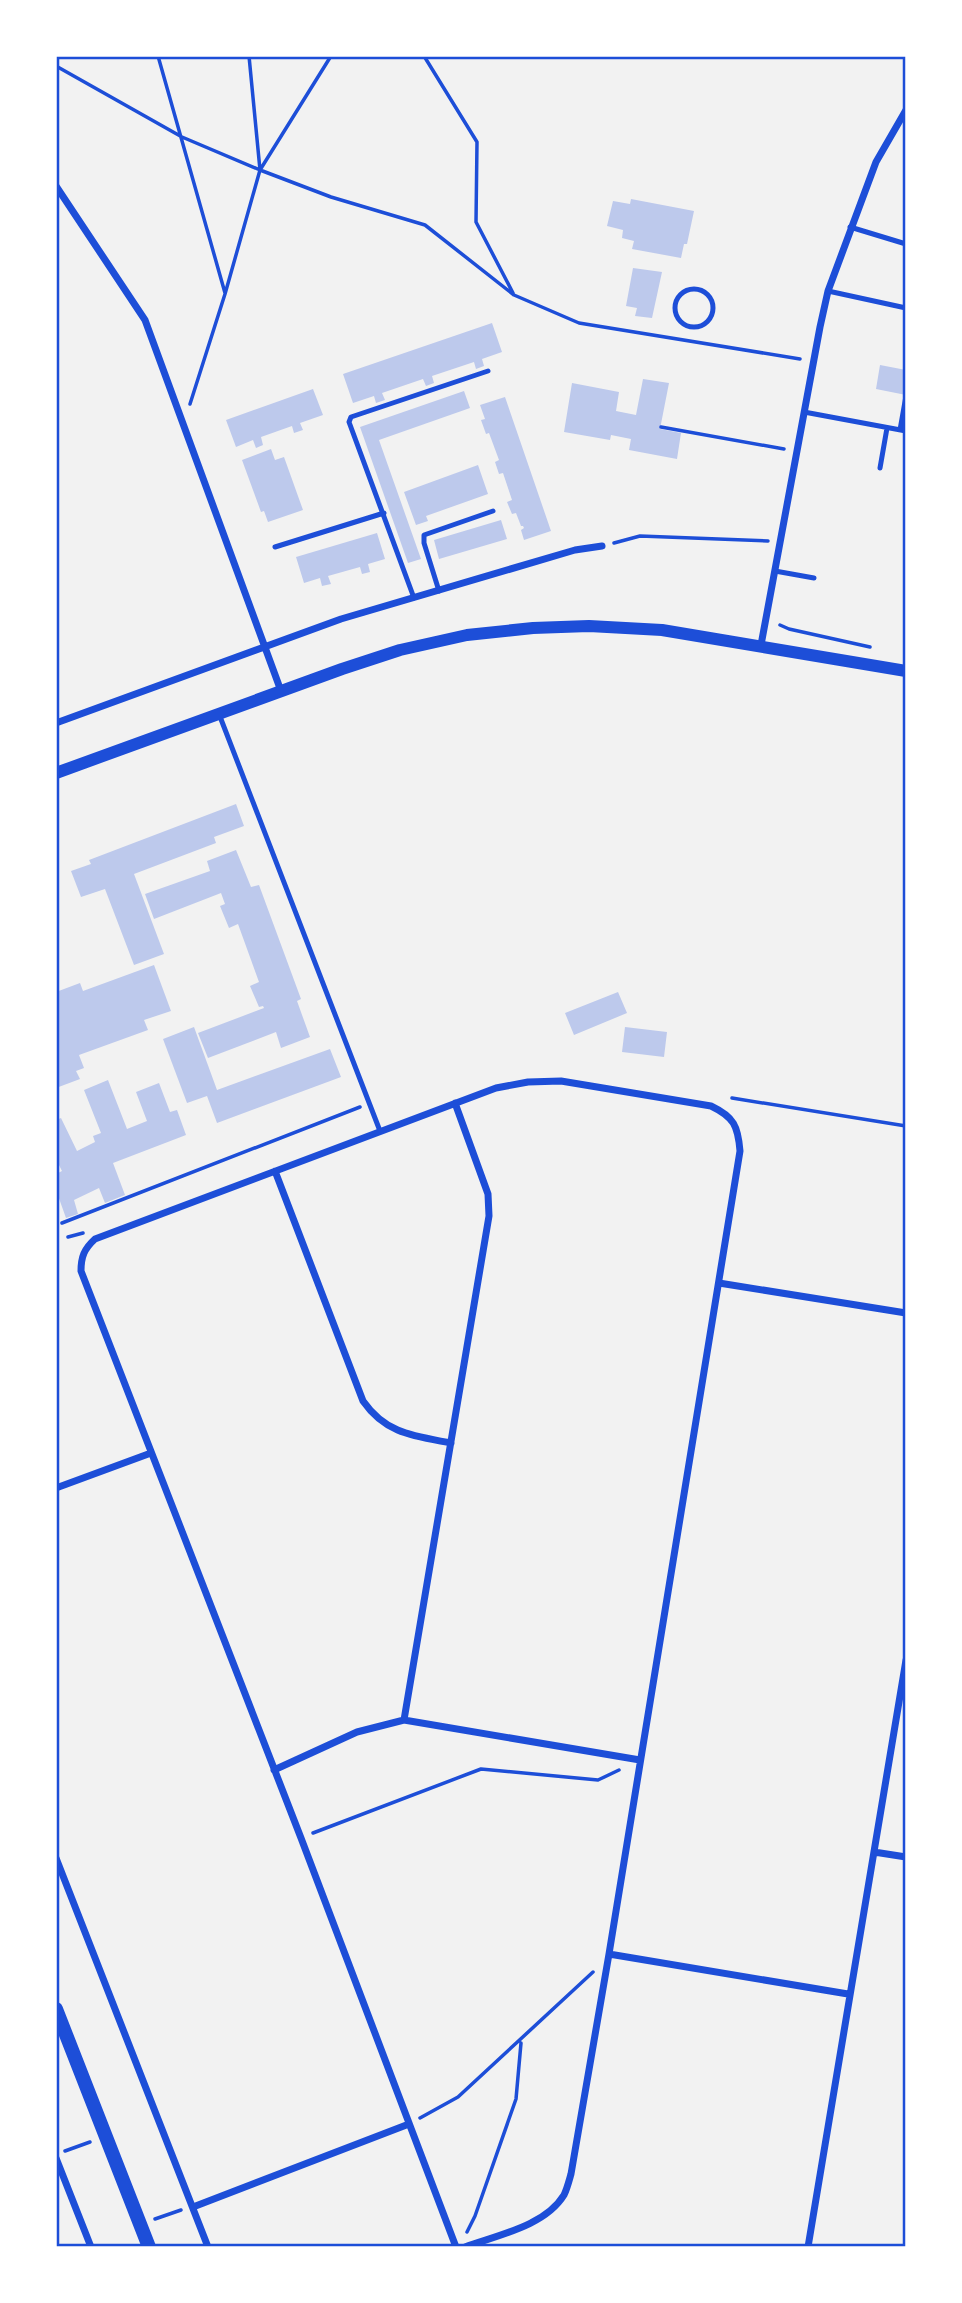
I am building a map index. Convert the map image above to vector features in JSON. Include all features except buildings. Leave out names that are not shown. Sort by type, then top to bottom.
[{"type":"main road","points":[[56,2009],[149,2247]]},
{"type":"street","points":[[761,645],[828,291],[876,162],[904,120],[906,110]]},
{"type":"street","points":[[56,186],[145,320],[281,691]]},
{"type":"street","points":[[56,723],[341,619],[575,550],[602,546]]},
{"type":"street","points":[[56,773],[400,650],[467,635],[533,628],[589,626],[662,630],[906,671]]},
{"type":"street","points":[[456,2247],[301,1838],[81,1272],[81,1259],[86,1248],[95,1239],[455,1103],[496,1088],[528,1082],[561,1081],[711,1106],[726,1113],[738,1130],[740,1151],[571,2174],[565,2193],[555,2207],[539,2218],[465,2247]]},
{"type":"street","points":[[404,1720],[489,1216],[488,1194],[455,1103]]},
{"type":"street","points":[[275,1171],[363,1401],[373,1415],[388,1426],[404,1433],[451,1443]]},
{"type":"street","points":[[719,1283],[906,1313]]},
{"type":"street","points":[[56,1488],[151,1452]]},
{"type":"street","points":[[808,2247],[848,1994],[906,1660]]},
{"type":"street","points":[[274,1770],[357,1732],[404,1720],[640,1760]]},
{"type":"street","points":[[874,1852],[906,1857]]},
{"type":"street","points":[[56,1858],[208,2247]]},
{"type":"street","points":[[609,1954],[848,1994]]},
{"type":"street","points":[[193,2207],[409,2124]]},
{"type":"street","points":[[56,2156],[91,2247]]},
{"type":"lane","points":[[850,227],[906,244]]},
{"type":"lane","points":[[696,289],[709,296],[714,310],[706,323],[692,327],[679,320],[675,306],[682,293],[696,289]]},
{"type":"lane","points":[[828,291],[906,308]]},
{"type":"lane","points":[[414,598],[350,427],[350,419],[488,371]]},
{"type":"lane","points":[[804,412],[903,431],[906,396]]},
{"type":"lane","points":[[880,468],[887,428]]},
{"type":"lane","points":[[439,591],[424,535],[493,511]]},
{"type":"lane","points":[[275,547],[384,513]]},
{"type":"lane","points":[[775,571],[814,578]]},
{"type":"lane","points":[[219,714],[380,1131]]},
{"type":"path","points":[[158,56],[225,294]]},
{"type":"path","points":[[249,56],[260,170]]},
{"type":"path","points":[[184,422],[225,294],[260,170],[331,56]]},
{"type":"path","points":[[424,56],[477,142],[476,222],[514,295]]},
{"type":"path","points":[[56,66],[182,137],[331,197],[425,225],[514,295],[579,323],[800,359]]},
{"type":"path","points":[[661,428],[784,449]]},
{"type":"path","points":[[602,546],[640,536],[768,541]]},
{"type":"path","points":[[780,625],[879,649]]},
{"type":"path","points":[[732,1098],[906,1126]]},
{"type":"path","points":[[62,1223],[369,1104]]},
{"type":"path","points":[[68,1237],[89,1231]]},
{"type":"path","points":[[301,1838],[481,1769],[598,1780],[640,1760]]},
{"type":"path","points":[[409,2124],[458,2097],[597,1969],[609,1954]]},
{"type":"path","points":[[464,2237],[475,2216],[516,2099],[522,2040]]},
{"type":"path","points":[[56,2156],[89,2142]]},
{"type":"path","points":[[155,2219],[193,2207]]}]
